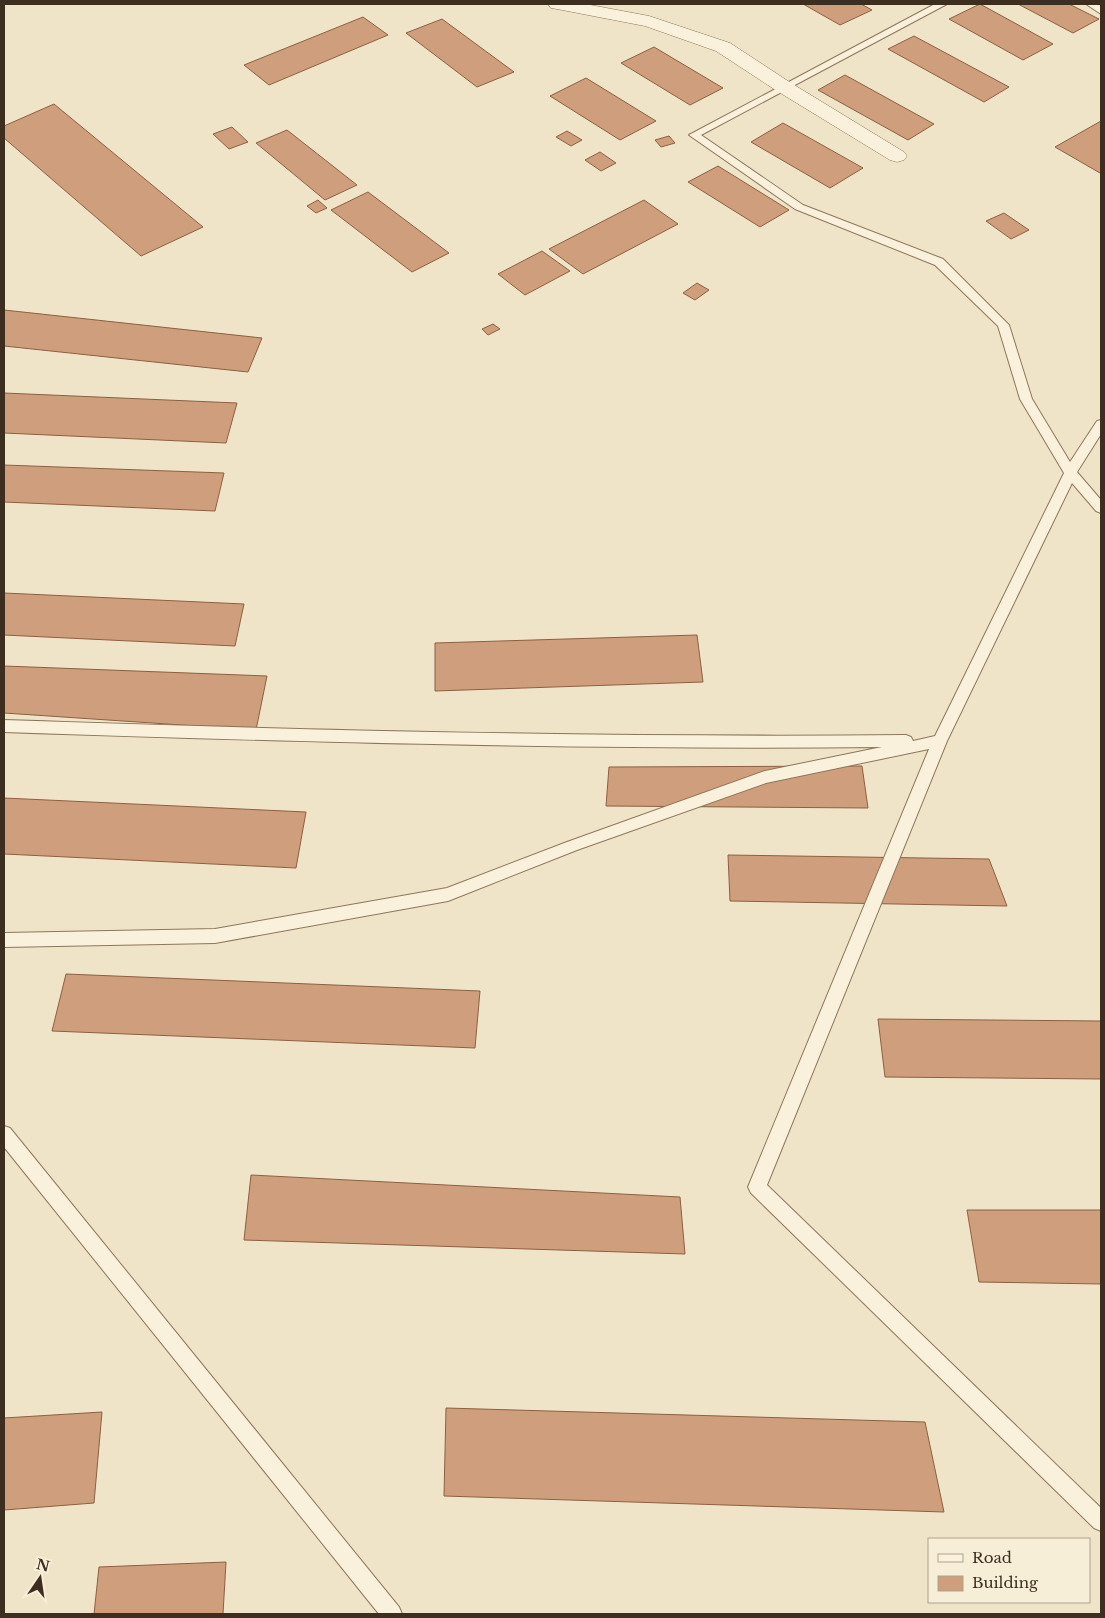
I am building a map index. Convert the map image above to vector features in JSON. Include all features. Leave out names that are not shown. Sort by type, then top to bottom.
[{"type":"street","points":[[557,4],[649,22],[723,47],[784,87],[897,156]]},
{"type":"lane","points":[[942,4],[694,135],[799,207],[939,262],[1003,325],[1026,399],[1070,473],[1101,508]]},
{"type":"lane","points":[[1091,4],[1100,8],[1101,12]]},
{"type":"lane","points":[[1101,424],[1070,473],[940,741],[757,1187],[1101,1521]]},
{"type":"lane","points":[[4,726],[282,735],[708,743],[940,741]]},
{"type":"lane","points":[[4,940],[215,936],[448,894],[572,846],[765,778],[940,741]]},
{"type":"lane","points":[[4,1134],[392,1614]]},
{"type":"building","points":[[803,4],[861,4],[872,10],[840,25]]},
{"type":"building","points":[[980,4],[1053,44],[1023,60],[949,19]]},
{"type":"building","points":[[1018,4],[1069,4],[1099,19],[1073,33]]},
{"type":"building","points":[[363,17],[388,35],[269,85],[244,65]]},
{"type":"building","points":[[442,19],[514,72],[477,87],[406,33]]},
{"type":"building","points":[[914,36],[1009,87],[984,102],[888,49]]},
{"type":"building","points":[[654,47],[723,88],[690,105],[621,63]]},
{"type":"building","points":[[845,75],[934,124],[908,140],[818,90]]},
{"type":"building","points":[[586,78],[656,121],[620,140],[550,96]]},
{"type":"building","points":[[54,104],[203,227],[141,256],[4,138],[4,126]]},
{"type":"building","points":[[1101,121],[1100,173],[1055,147]]},
{"type":"building","points":[[783,123],[863,168],[830,188],[751,142]]},
{"type":"building","points":[[232,127],[248,142],[229,149],[213,134]]},
{"type":"building","points":[[287,130],[357,185],[325,200],[256,143]]},
{"type":"building","points":[[567,131],[582,140],[571,146],[556,137]]},
{"type":"building","points":[[669,136],[675,143],[661,147],[655,140]]},
{"type":"building","points":[[600,152],[616,163],[601,171],[585,160]]},
{"type":"building","points":[[718,166],[789,210],[760,227],[688,182]]},
{"type":"building","points":[[368,192],[449,253],[412,272],[331,210]]},
{"type":"building","points":[[318,200],[327,208],[316,213],[307,206]]},
{"type":"building","points":[[644,200],[678,224],[583,274],[549,249]]},
{"type":"building","points":[[1004,213],[1029,230],[1011,239],[986,221]]},
{"type":"building","points":[[542,251],[570,271],[525,295],[498,274]]},
{"type":"building","points":[[697,283],[709,290],[695,300],[683,293]]},
{"type":"building","points":[[4,310],[262,338],[248,372],[4,346]]},
{"type":"building","points":[[493,324],[500,329],[488,335],[482,329]]},
{"type":"building","points":[[4,393],[237,403],[226,443],[4,433]]},
{"type":"building","points":[[4,465],[224,473],[215,511],[4,502]]},
{"type":"building","points":[[4,593],[244,604],[235,646],[4,635]]},
{"type":"building","points":[[697,635],[703,682],[435,691],[435,643]]},
{"type":"building","points":[[4,666],[267,676],[256,730],[4,713]]},
{"type":"building","points":[[862,766],[868,808],[606,806],[609,767]]},
{"type":"building","points":[[4,798],[306,812],[296,868],[4,854]]},
{"type":"building","points":[[728,855],[989,859],[1007,906],[730,901]]},
{"type":"building","points":[[66,974],[480,991],[475,1048],[52,1031]]},
{"type":"building","points":[[878,1019],[1101,1021],[1101,1079],[885,1077]]},
{"type":"building","points":[[251,1175],[680,1197],[685,1254],[244,1240]]},
{"type":"building","points":[[967,1210],[1101,1210],[1101,1284],[979,1282]]},
{"type":"building","points":[[446,1408],[925,1422],[944,1512],[444,1496]]},
{"type":"building","points":[[102,1412],[94,1503],[4,1510],[4,1418]]},
{"type":"building","points":[[226,1562],[223,1614],[94,1614],[99,1567]]}]
